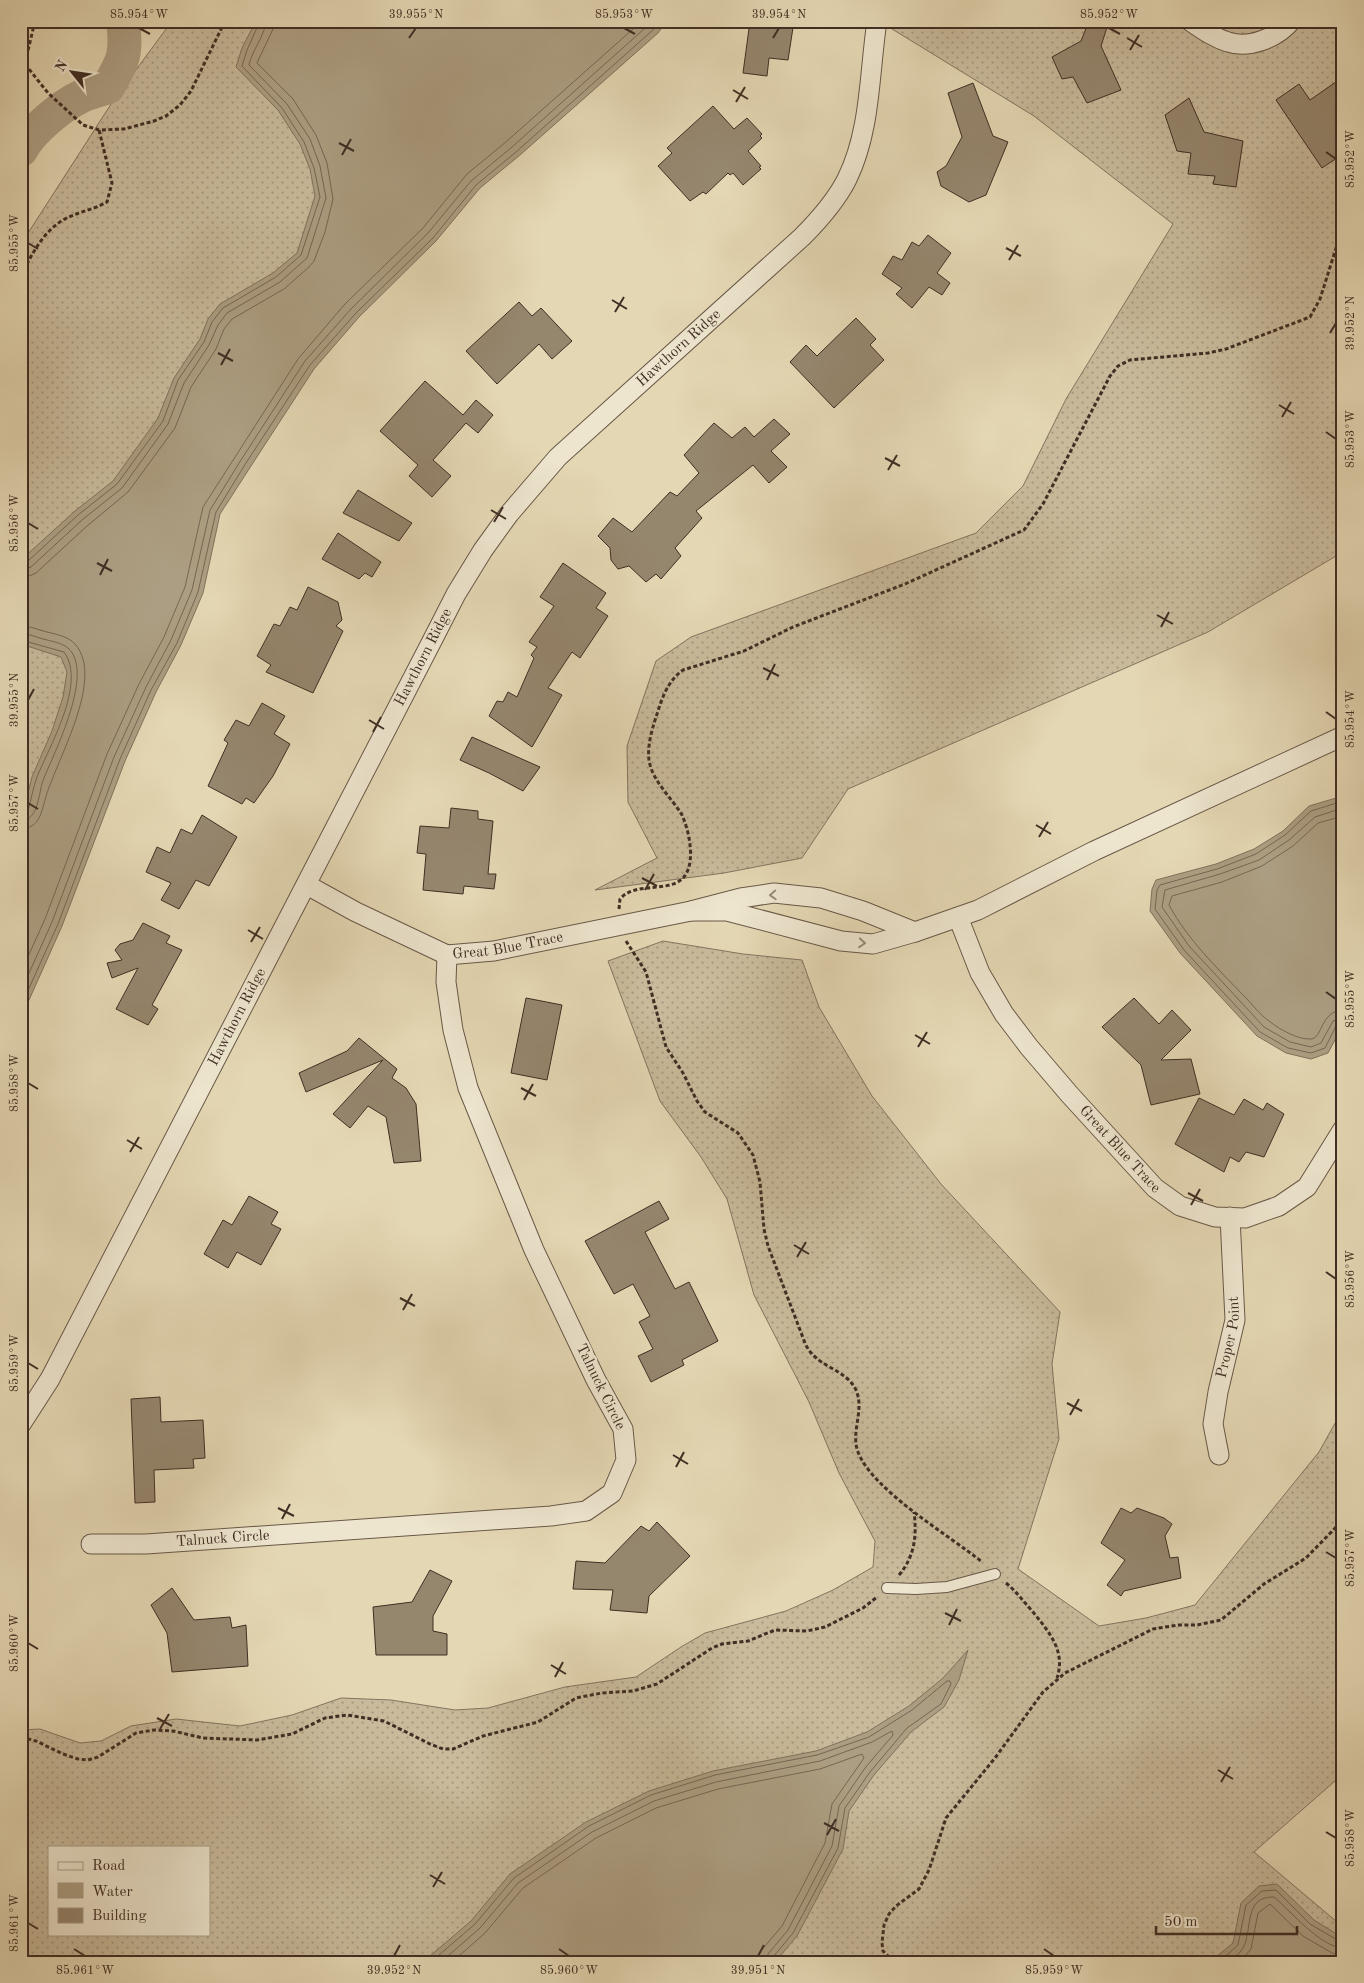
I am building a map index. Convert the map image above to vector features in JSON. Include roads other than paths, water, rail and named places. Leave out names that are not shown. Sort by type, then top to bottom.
[{"type":"street","name":"Hawthorn Ridge","points":[[21,1424],[50,1379],[456,594],[483,550],[509,514],[564,451],[802,237],[816,223],[838,194],[855,160],[863,131],[878,21]]},
{"type":"street","points":[[1190,21],[1217,38],[1236,44],[1257,42],[1270,37],[1281,32],[1291,21]]},
{"type":"street","name":"Great Blue Trace","points":[[691,911],[727,911],[841,941],[873,944],[915,932],[978,910],[1094,851],[1343,736]]},
{"type":"street","name":"Great Blue Trace","points":[[306,886],[447,955],[494,951],[622,923],[691,911],[741,898],[774,893],[821,898],[863,911],[915,932]]},
{"type":"street","name":"Great Blue Trace","points":[[958,917],[980,973],[1004,1014],[1029,1047],[1083,1110],[1155,1188],[1180,1206],[1215,1217],[1230,1218],[1246,1218],[1279,1206],[1306,1187],[1343,1129]]},
{"type":"street","name":"Talnuck Circle","points":[[91,1544],[146,1544],[551,1516],[586,1511],[612,1493],[626,1460],[624,1429],[596,1380],[534,1250],[471,1097],[453,1030],[446,982],[447,955]]},
{"type":"street","name":"Proper Point","points":[[1219,1455],[1213,1424],[1218,1392],[1235,1320],[1230,1218]]},
{"type":"lane","points":[[887,1588],[947,1587],[995,1574]]},
{"type":"water","points":[[256,21],[667,21],[658,33],[480,188],[436,241],[359,317],[314,369],[251,466],[220,514],[203,593],[181,645],[156,692],[125,761],[62,926],[21,1018],[21,820],[32,777],[52,731],[63,697],[67,672],[61,657],[21,644],[21,560],[75,511],[113,481],[158,418],[174,378],[200,339],[208,319],[220,304],[273,273],[297,253],[315,196],[310,169],[300,144],[278,110],[236,67],[242,48]]},
{"type":"water","points":[[1343,796],[1343,1025],[1328,1053],[1311,1059],[1286,1053],[1257,1036],[1180,953],[1150,911],[1152,889],[1156,880],[1216,864],[1254,849],[1283,831],[1309,806]]},
{"type":"water","points":[[968,1650],[959,1680],[944,1707],[911,1732],[874,1775],[849,1811],[843,1849],[797,1936],[775,1962],[423,1962],[471,1921],[510,1874],[586,1822],[649,1791],[713,1771],[816,1751],[867,1732],[909,1706],[943,1678]]},
{"type":"water","points":[[1277,1884],[1314,1920],[1343,1938],[1343,1962],[1180,1962],[1215,1958],[1233,1943],[1241,1903],[1259,1886]]},
{"type":"waterway","points":[[21,150],[32,135],[65,106],[85,95],[108,87],[118,70],[123,56],[125,41],[123,21]]}]
